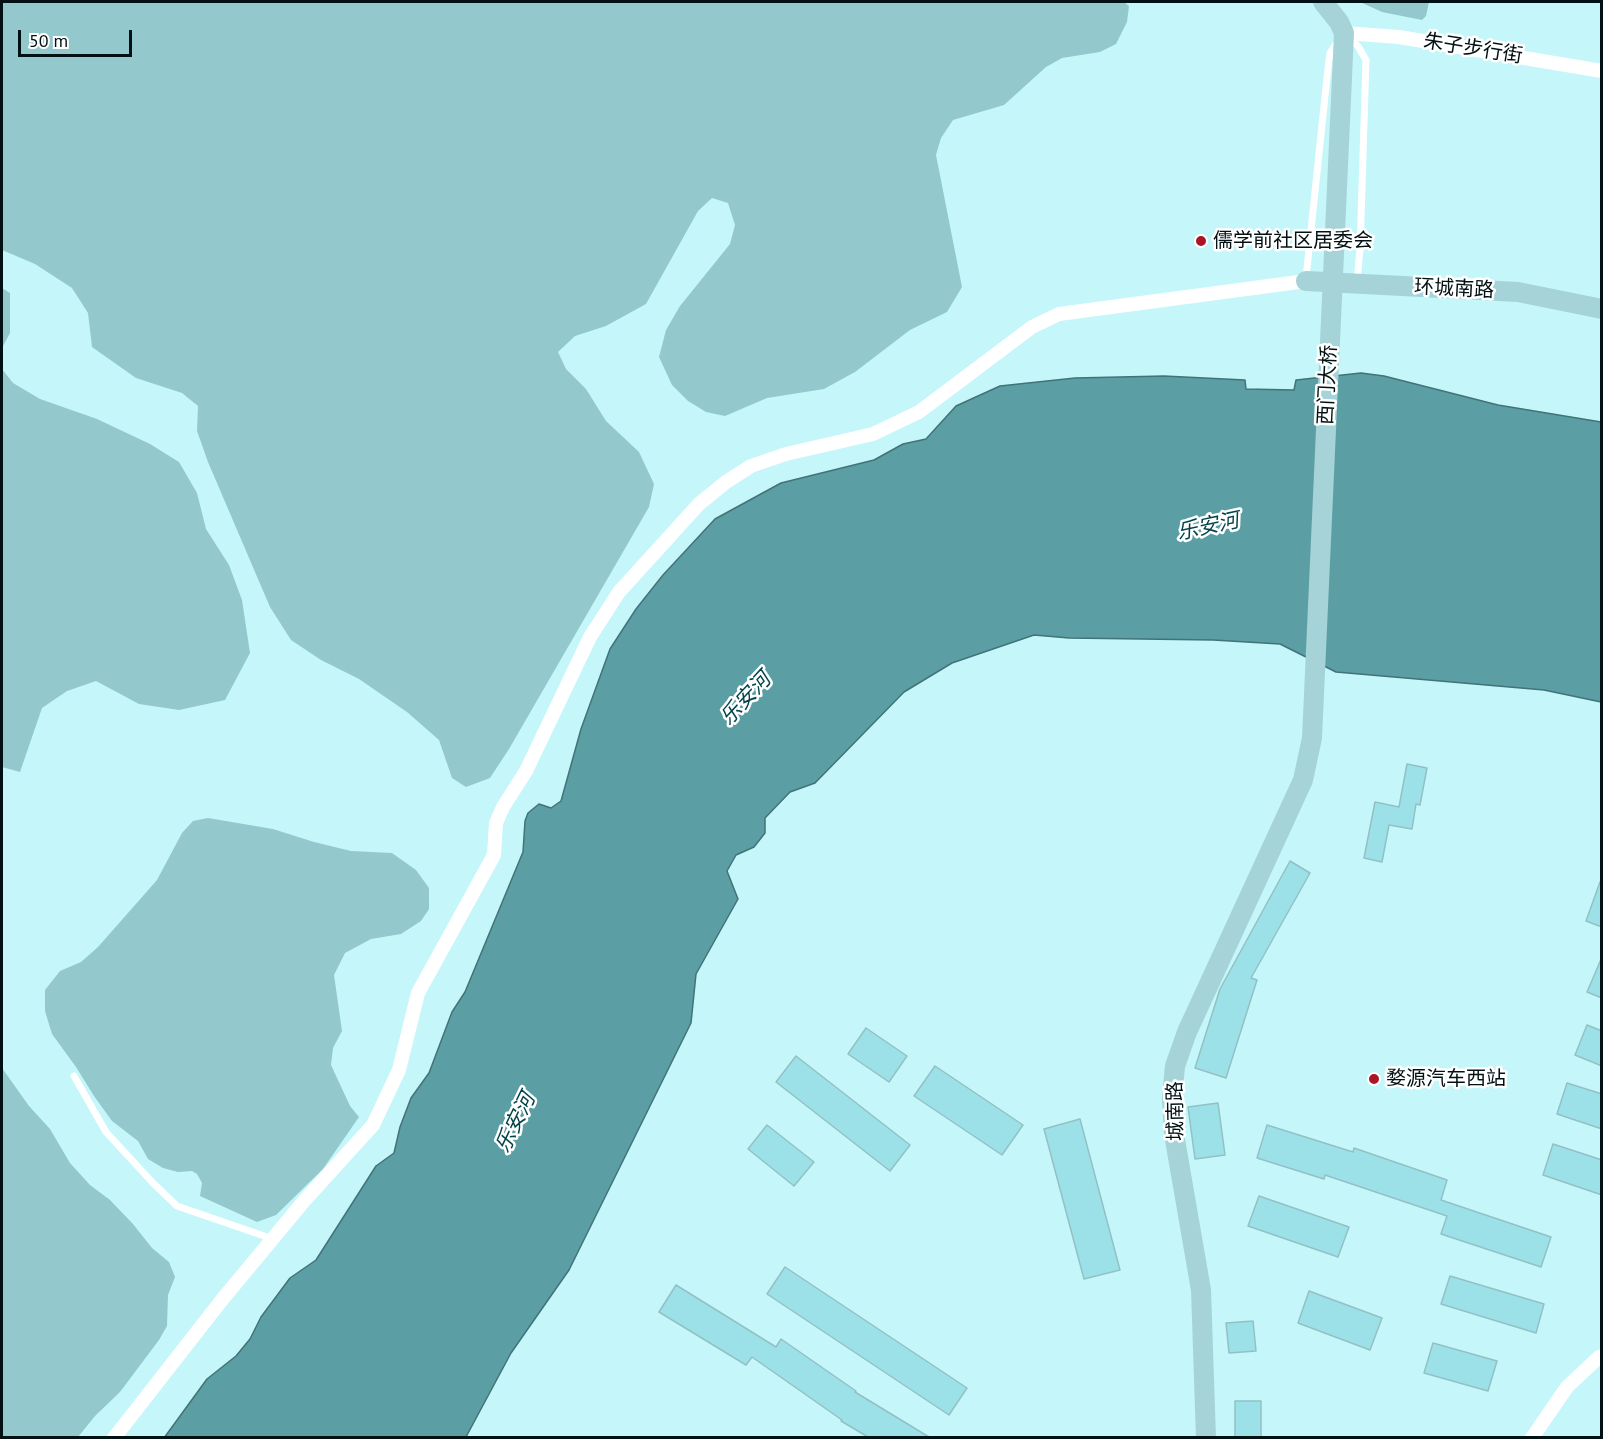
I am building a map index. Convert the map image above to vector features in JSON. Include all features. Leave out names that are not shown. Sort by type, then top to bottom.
[{"type":"street","points":[[1323,2],[1339,22],[1344,33]]},
{"type":"street","name":"朱子步行街","points":[[1344,33],[1400,37],[1602,71]]},
{"type":"street","name":"西门大桥","points":[[1312,738],[1344,33]]},
{"type":"street","points":[[114,1437],[304,1201],[373,1125],[399,1070],[418,993],[494,855],[496,822],[502,807],[526,771],[590,637],[619,592],[699,504],[726,482],[751,466],[786,454],[873,434],[919,412],[1032,327],[1059,314],[1306,281]]},
{"type":"street","name":"环城南路","points":[[1306,281],[1518,292],[1602,309]]},
{"type":"street","name":"城南路","points":[[1206,1437],[1201,1290],[1174,1134],[1172,1098],[1175,1066],[1187,1032],[1303,780],[1312,738]]},
{"type":"street","points":[[1532,1437],[1567,1387],[1599,1357]]},
{"type":"lane","points":[[1306,281],[1330,53],[1344,33],[1358,46],[1366,60],[1360,250],[1356,284]]},
{"type":"lane","points":[[74,1076],[106,1132],[153,1184],[177,1206],[273,1239]]},
{"type":"shaded area","points":[[2,2],[1124,2],[1129,6],[1127,22],[1116,44],[1100,52],[1062,58],[1046,67],[1004,105],[953,120],[941,138],[936,155],[962,287],[947,312],[910,330],[855,372],[824,389],[767,398],[725,416],[706,412],[688,401],[672,385],[659,357],[666,330],[680,306],[730,244],[735,225],[728,203],[712,198],[698,211],[646,304],[606,326],[575,336],[558,352],[566,369],[586,389],[606,421],[639,452],[654,484],[649,507],[509,749],[490,778],[466,787],[452,778],[439,740],[407,712],[359,679],[321,660],[291,640],[270,607],[208,462],[197,431],[198,406],[182,393],[136,378],[92,347],[88,313],[72,288],[35,264],[2,250]]},
{"type":"shaded area","points":[[1360,2],[1429,2],[1426,16],[1422,20],[1382,12]]},
{"type":"shaded area","points":[[2,288],[10,293],[10,333],[2,348]]},
{"type":"shaded area","points":[[2,369],[13,383],[40,399],[97,419],[150,444],[179,462],[197,493],[206,529],[229,565],[242,600],[250,653],[225,700],[179,710],[139,704],[96,681],[67,691],[42,708],[20,772],[2,767]]},
{"type":"shaded area","points":[[208,818],[273,829],[351,851],[392,853],[416,870],[429,888],[429,909],[421,921],[401,934],[371,939],[345,953],[334,975],[342,1031],[333,1048],[331,1065],[350,1106],[359,1117],[323,1169],[276,1215],[257,1222],[200,1196],[202,1183],[197,1174],[192,1171],[178,1172],[163,1168],[148,1159],[138,1141],[112,1121],[94,1096],[52,1034],[45,1011],[45,990],[60,971],[81,962],[98,947],[157,880],[182,833],[193,821]]},
{"type":"shaded area","points":[[2,1068],[29,1106],[50,1129],[70,1163],[90,1185],[110,1200],[152,1248],[169,1262],[175,1277],[168,1295],[167,1326],[159,1340],[120,1392],[95,1416],[78,1437],[2,1437]]},
{"type":"water","name":"乐安河","points":[[1361,373],[1384,376],[1498,405],[1601,422],[1601,702],[1544,690],[1336,672],[1280,644],[1034,635],[952,663],[904,692],[815,783],[790,792],[765,818],[765,833],[754,847],[736,855],[727,871],[738,899],[696,974],[691,1023],[569,1270],[511,1353],[466,1437],[164,1438],[207,1379],[236,1356],[250,1339],[261,1317],[290,1278],[316,1260],[376,1166],[394,1153],[400,1127],[411,1098],[429,1073],[452,1012],[465,992],[523,852],[525,821],[528,813],[539,804],[551,808],[561,801],[581,729],[610,649],[636,609],[663,575],[715,519],[781,483],[874,460],[903,444],[926,439],[956,406],[1000,386],[1075,378],[1164,376],[1245,380],[1246,389],[1294,390],[1296,380]]},
{"type":"building","points":[[1407,764],[1427,768],[1420,805],[1416,804],[1412,829],[1389,825],[1382,862],[1364,858],[1375,802],[1399,807]]},
{"type":"building","points":[[1290,861],[1310,873],[1251,978],[1257,980],[1226,1078],[1195,1068],[1220,989]]},
{"type":"building","points":[[1600,882],[1602,882],[1602,927],[1586,921]]},
{"type":"building","points":[[1602,957],[1602,998],[1587,992]]},
{"type":"building","points":[[1587,1025],[1602,1031],[1602,1066],[1575,1055]]},
{"type":"building","points":[[866,1028],[907,1056],[889,1082],[848,1054]]},
{"type":"building","points":[[796,1056],[910,1145],[890,1171],[776,1082]]},
{"type":"building","points":[[935,1066],[1023,1125],[1002,1155],[914,1096]]},
{"type":"building","points":[[1567,1083],[1602,1094],[1602,1129],[1557,1114]]},
{"type":"building","points":[[1218,1103],[1225,1155],[1195,1159],[1188,1107]]},
{"type":"building","points":[[1080,1119],[1120,1270],[1084,1279],[1044,1129]]},
{"type":"building","points":[[767,1125],[814,1162],[794,1186],[748,1149]]},
{"type":"building","points":[[1267,1125],[1353,1152],[1354,1148],[1447,1180],[1441,1200],[1551,1237],[1541,1267],[1441,1234],[1447,1216],[1325,1175],[1324,1179],[1257,1158]]},
{"type":"building","points":[[1553,1144],[1602,1160],[1602,1195],[1543,1175]]},
{"type":"building","points":[[1259,1196],[1349,1227],[1338,1257],[1248,1226]]},
{"type":"building","points":[[785,1267],[967,1388],[949,1415],[767,1294]]},
{"type":"building","points":[[1450,1276],[1544,1304],[1536,1333],[1441,1304]]},
{"type":"building","points":[[676,1285],[776,1347],[781,1339],[855,1392],[929,1437],[868,1437],[841,1421],[752,1357],[746,1365],[659,1312]]},
{"type":"building","points":[[1309,1291],[1382,1318],[1370,1350],[1298,1323]]},
{"type":"building","points":[[1253,1321],[1256,1351],[1229,1353],[1226,1323]]},
{"type":"building","points":[[1433,1343],[1497,1361],[1488,1391],[1424,1373]]},
{"type":"building","points":[[1235,1401],[1261,1401],[1261,1437],[1235,1437]]},
{"type":"place","name":"儒学前社区居委会","points":[[1201,241]]},
{"type":"place","name":"婺源汽车西站","points":[[1374,1079]]}]
